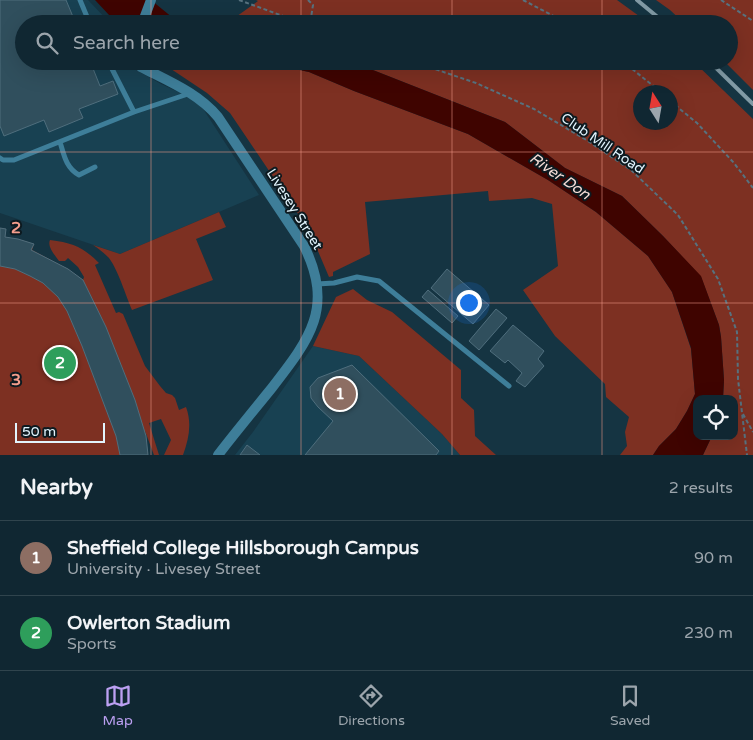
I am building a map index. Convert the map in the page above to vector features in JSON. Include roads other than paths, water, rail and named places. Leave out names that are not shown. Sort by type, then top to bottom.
[{"type":"street","points":[[145,15],[151,0]]},
{"type":"street","name":"Livesey Street","points":[[148,70],[191,93],[208,106],[218,117],[304,246],[313,267],[317,284],[316,313],[312,329],[301,349],[218,455]]},
{"type":"lane","points":[[80,0],[86,15]]},
{"type":"lane","points":[[112,70],[134,112]]},
{"type":"lane","points":[[0,158],[3,160],[14,160],[134,112],[191,93]]},
{"type":"lane","points":[[60,142],[68,166],[73,172],[79,175],[95,167]]},
{"type":"lane","points":[[317,284],[334,283],[357,277],[379,280],[509,386]]},
{"type":"water","points":[[95,0],[151,0],[169,15],[109,15]]},
{"type":"water","name":"River Don","points":[[300,70],[373,70],[505,122],[565,168],[622,196],[701,276],[719,325],[724,380],[723,395],[695,395],[691,348],[672,292],[648,256],[596,212],[548,180],[468,134],[309,72]]},
{"type":"water","points":[[693,398],[693,440],[710,440],[703,455],[653,455],[676,429]]},
{"type":"railway","points":[[637,0],[655,15]]},
{"type":"railway","points":[[718,70],[753,104]]},
{"type":"place","name":"Owlerton Stadium","points":[[60,363]]},
{"type":"place","name":"Sheffield College Hillsborough Campus","points":[[340,394]]}]
